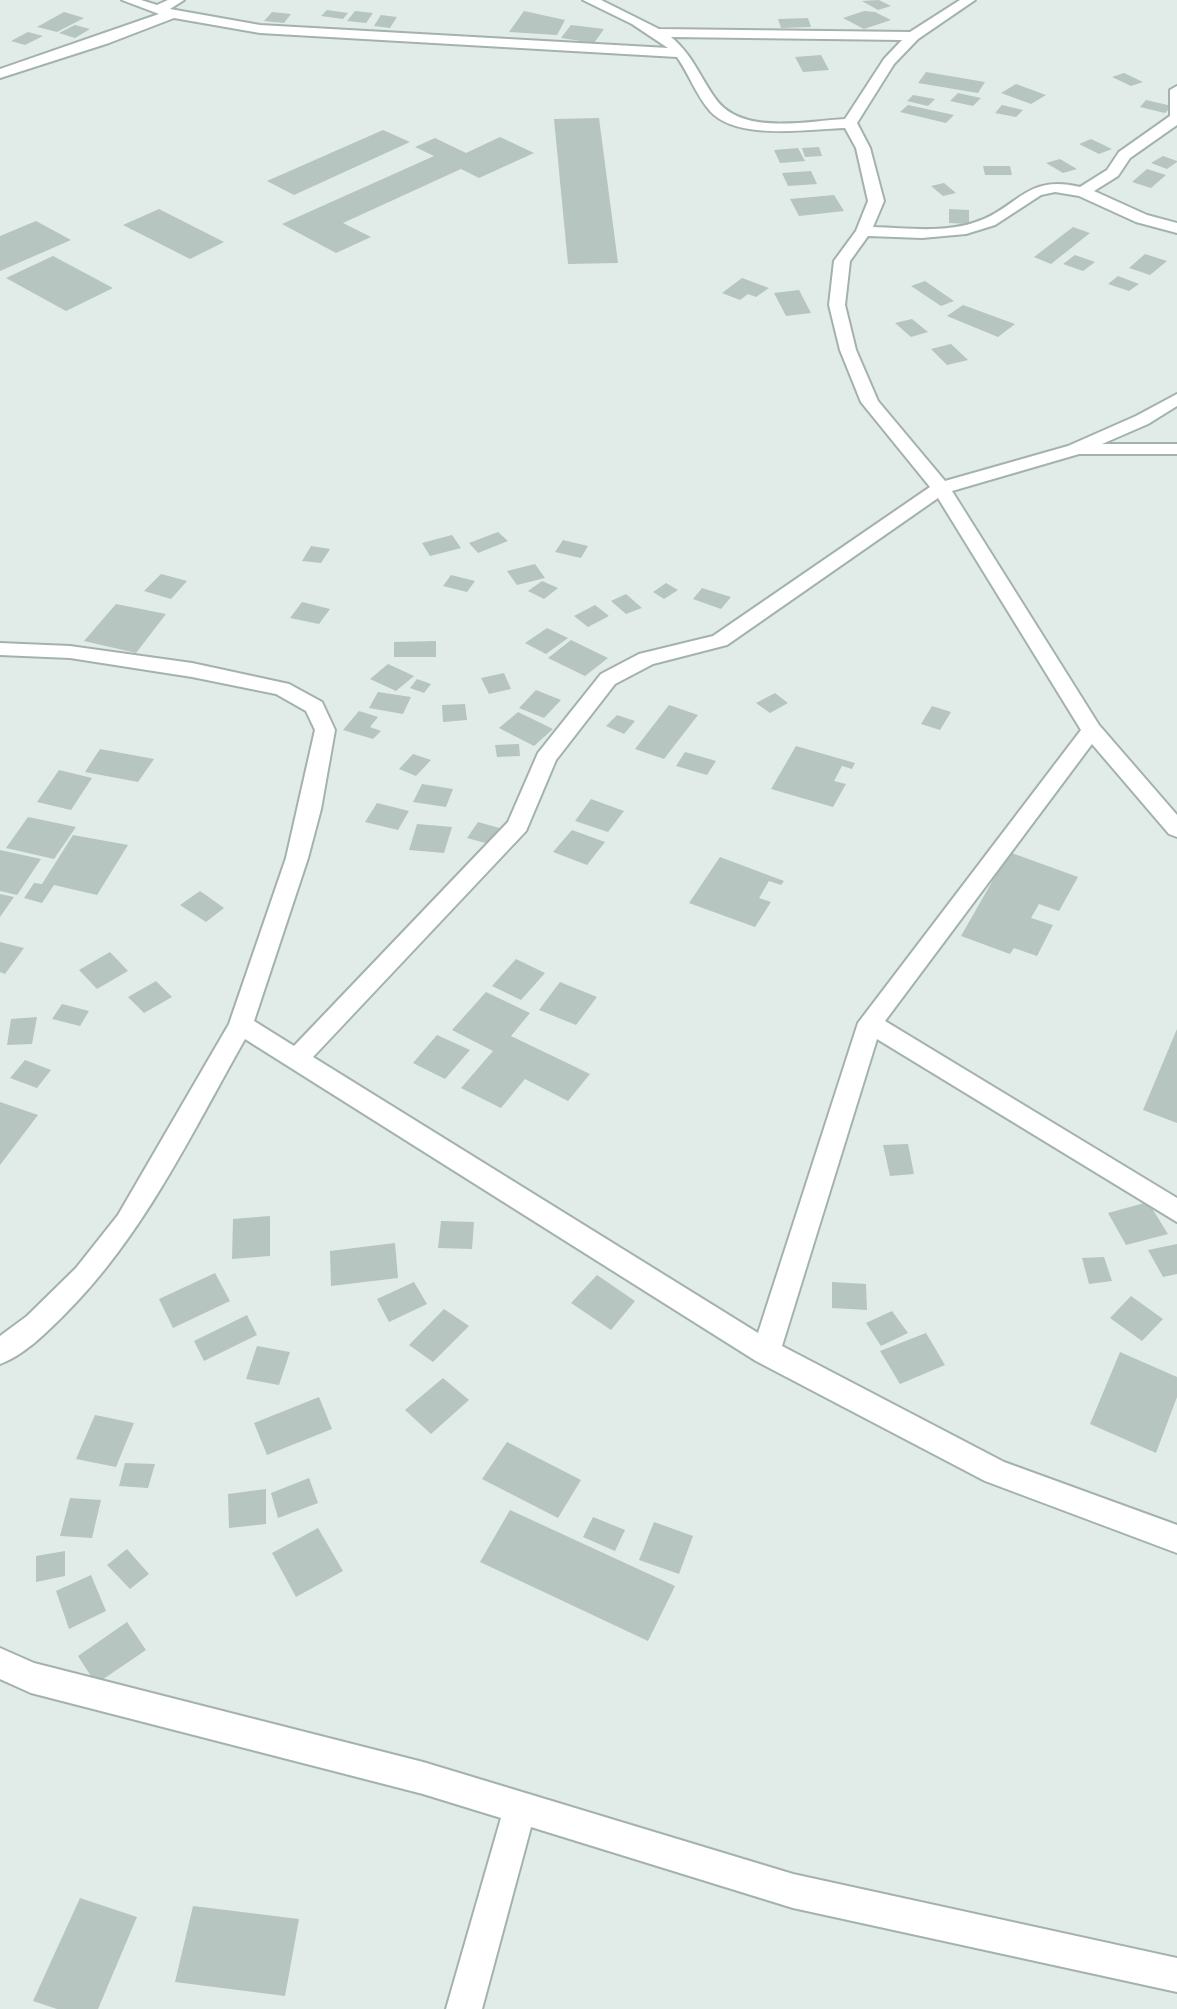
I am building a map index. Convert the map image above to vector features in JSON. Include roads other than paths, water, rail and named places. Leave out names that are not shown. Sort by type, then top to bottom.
[{"type":"street","points":[[128,0],[164,12],[260,29],[680,53]]},
{"type":"street","points":[[0,74],[104,40],[164,12],[178,0]]},
{"type":"street","points":[[589,0],[622,12],[680,53],[716,109],[729,120],[750,124],[850,123]]},
{"type":"street","points":[[850,123],[889,62],[913,36],[969,0]]},
{"type":"street","points":[[653,33],[913,36]]},
{"type":"street","points":[[1082,192],[1113,173],[1124,155],[1177,118],[1177,90]]},
{"type":"street","points":[[850,123],[863,148],[876,201],[864,231],[842,261],[837,305],[848,350],[870,402],[941,488],[1092,730],[1177,829]]},
{"type":"street","points":[[864,231],[962,230],[999,218],[1041,188],[1067,188],[1082,192],[1141,219],[1177,228]]},
{"type":"street","points":[[296,1059],[518,826],[546,758],[608,679],[646,659],[720,641],[941,488],[1074,450],[1142,420],[1177,399]]},
{"type":"street","points":[[1074,450],[1177,449]]},
{"type":"street","points":[[0,649],[70,652],[192,670],[282,689],[315,707],[325,730],[310,809],[241,1025],[127,1223],[86,1276],[37,1324],[0,1352]]},
{"type":"street","points":[[766,1352],[870,1023],[1092,730]]},
{"type":"street","points":[[870,1023],[1177,1211]]},
{"type":"street","points":[[241,1025],[766,1352],[995,1472],[1177,1539]]},
{"type":"street","points":[[0,1663],[31,1678],[423,1778],[793,1891],[1177,1975]]},
{"type":"street","points":[[464,2009],[520,1808]]}]
